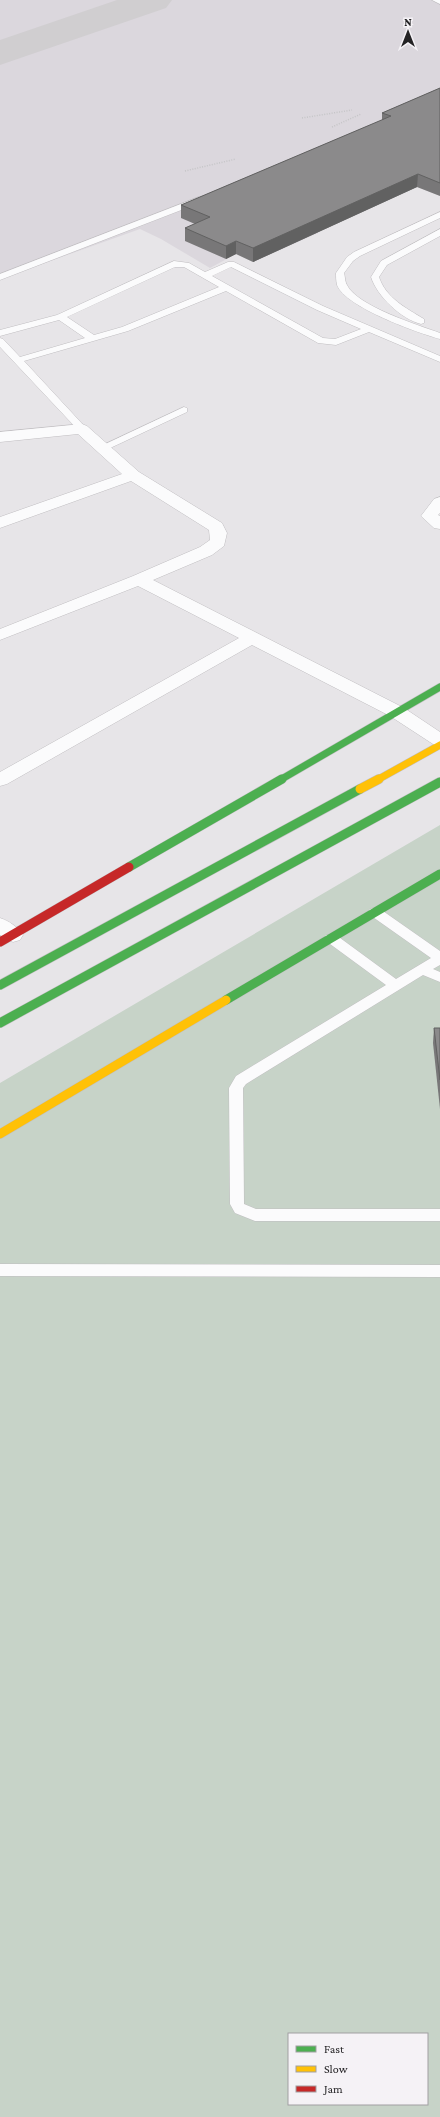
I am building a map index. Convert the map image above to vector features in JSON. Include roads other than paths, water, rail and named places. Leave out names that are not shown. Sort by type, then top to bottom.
[{"type":"street","points":[[0,437],[82,429],[133,475],[216,526],[219,533],[218,542],[206,551],[139,580],[0,636]]},
{"type":"street","points":[[0,523],[133,475]]},
{"type":"street","points":[[440,502],[429,516],[440,524]]},
{"type":"street","points":[[139,580],[397,712],[440,740]]},
{"type":"street","points":[[0,780],[252,638]]},
{"type":"street","points":[[4,934],[440,687]]},
{"type":"street","points":[[0,985],[440,745]]},
{"type":"street","points":[[0,1023],[440,782]]},
{"type":"street","points":[[0,1134],[440,874]]},
{"type":"lane","points":[[436,0],[440,2]]},
{"type":"lane","points":[[0,277],[136,226],[207,197]]},
{"type":"lane","points":[[440,215],[358,254],[344,264],[339,276],[343,289],[356,301],[376,311],[440,336]]},
{"type":"lane","points":[[440,232],[384,263],[374,277],[376,284],[381,291],[402,310],[440,333]]},
{"type":"lane","points":[[0,333],[60,317],[174,264],[186,265],[321,341],[336,342],[369,329]]},
{"type":"lane","points":[[204,276],[231,264],[324,306],[340,316],[440,359]]},
{"type":"lane","points":[[18,360],[125,329],[226,288]]},
{"type":"lane","points":[[60,317],[92,338]]},
{"type":"lane","points":[[0,341],[82,429]]},
{"type":"lane","points":[[102,448],[184,410]]},
{"type":"lane","points":[[375,912],[440,959],[240,1080],[236,1088],[237,1204],[240,1209],[255,1215],[440,1214]]},
{"type":"lane","points":[[331,938],[396,986]]},
{"type":"lane","points":[[423,970],[440,977]]},
{"type":"lane","points":[[0,1270],[440,1271]]}]
